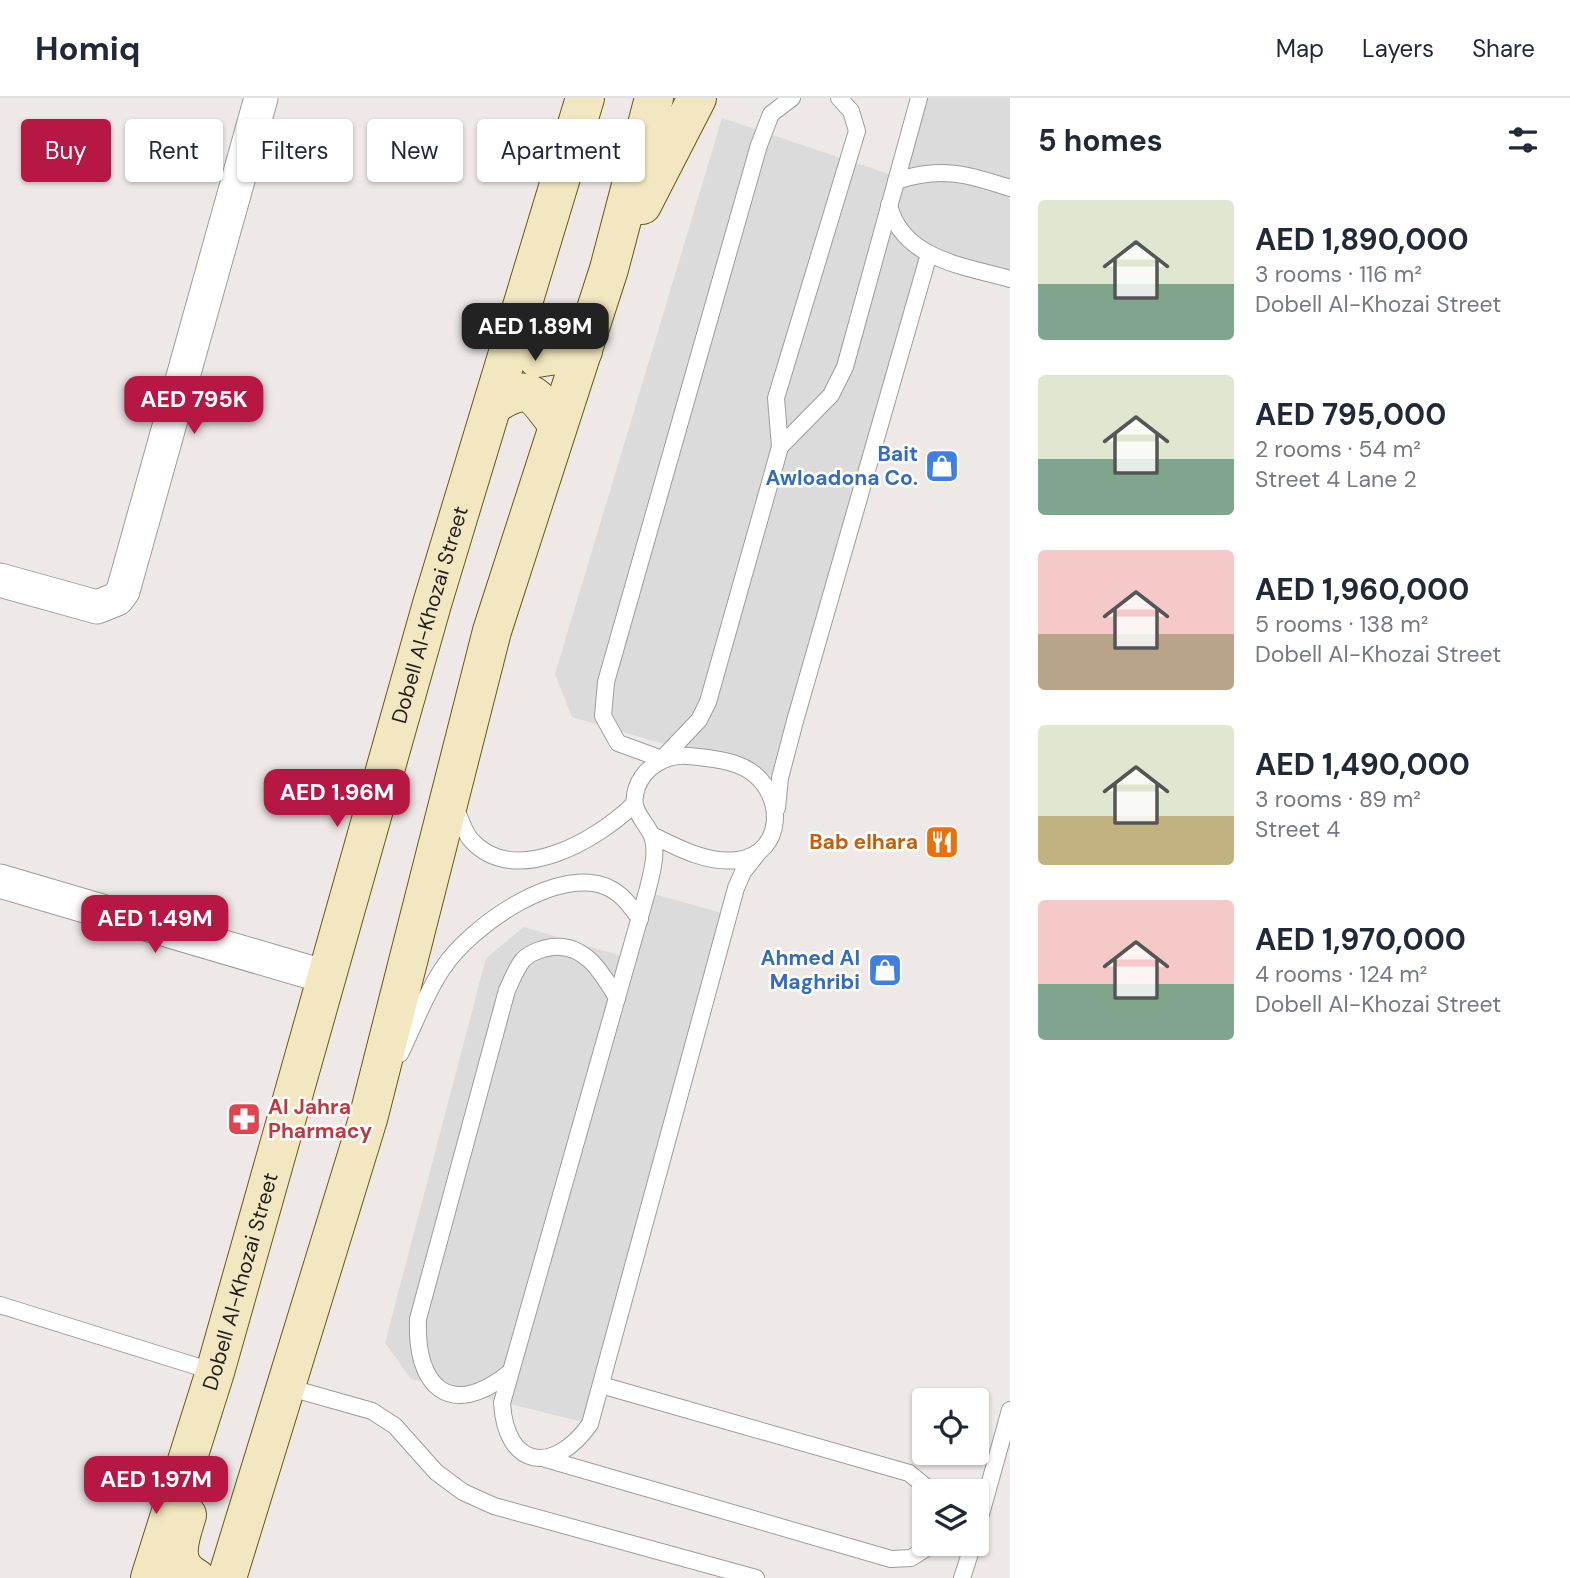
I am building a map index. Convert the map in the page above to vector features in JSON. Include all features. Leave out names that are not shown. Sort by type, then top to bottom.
[{"type":"main road","name":"Dobell Al-Khozai Street","points":[[150,1578],[209,1389],[432,604],[585,98]]},
{"type":"main road","points":[[227,1578],[368,1119],[492,631],[609,269],[654,98]]},
{"type":"main road","points":[[609,269],[697,98]]},
{"type":"main road","points":[[520,319],[525,343],[537,358],[583,351]]},
{"type":"main road","points":[[493,405],[515,391],[528,392],[542,404],[557,424]]},
{"type":"main road","points":[[196,1578],[184,1570],[177,1551],[204,1457],[209,1389]]},
{"type":"street","points":[[0,580],[97,607],[117,600],[122,591],[261,98]]},
{"type":"street","points":[[0,881],[326,977]]},
{"type":"lane","points":[[776,810],[765,786],[750,771],[706,758],[682,756],[662,759],[618,743],[603,716],[606,682],[759,145],[771,114],[792,98]]},
{"type":"lane","points":[[758,853],[738,860],[714,859],[683,851],[652,835],[639,820],[633,804],[637,785],[648,769],[662,759],[699,720],[708,702],[780,447],[776,398],[857,131],[850,111],[839,98]]},
{"type":"lane","points":[[780,447],[831,395],[845,367],[919,98]]},
{"type":"lane","points":[[896,181],[926,171],[965,175],[1010,188]]},
{"type":"lane","points":[[889,205],[900,232],[929,254],[1010,279]]},
{"type":"lane","points":[[547,1459],[565,1452],[578,1441],[590,1424],[736,888],[743,872],[770,839],[776,824],[780,778],[795,722],[929,254]]},
{"type":"lane","points":[[452,785],[454,804],[470,840],[492,855],[513,860],[551,855],[577,846],[613,824],[633,804]]},
{"type":"lane","points":[[652,835],[653,866],[640,919],[509,1373],[502,1403],[503,1423],[511,1440],[533,1457],[891,1559],[914,1556]]},
{"type":"lane","points":[[368,1119],[442,969],[462,944],[494,917],[533,895],[565,885],[591,883],[609,888],[625,898],[640,919]]},
{"type":"lane","points":[[509,1373],[492,1387],[469,1397],[448,1394],[426,1376],[417,1348],[418,1319],[507,990],[523,959],[544,948],[564,945],[585,955],[601,971],[617,998]]},
{"type":"lane","points":[[0,1305],[209,1389]]},
{"type":"lane","points":[[601,1385],[909,1473],[916,1479]]},
{"type":"lane","points":[[287,1387],[372,1411],[395,1426],[436,1472],[463,1492],[494,1506],[756,1578]]},
{"type":"lane","points":[[989,1485],[1010,1410]]},
{"type":"lane","points":[[962,1578],[969,1556]]},
{"type":"shaded area","points":[[922,98],[1010,98],[1010,272],[924,252],[780,778],[572,717],[555,674],[722,118],[898,177]]},
{"type":"shaded area","points":[[647,892],[729,915],[590,1424],[411,1379],[385,1343],[486,958],[524,927],[628,958]]},
{"type":"place","name":"Bait Awloadona Co.","points":[[942,466]]},
{"type":"place","name":"Bab elhara","points":[[942,842]]},
{"type":"place","name":"Ahmed Al Maghribi","points":[[885,970]]},
{"type":"place","name":"Al Jahra Pharmacy","points":[[244,1119]]}]
